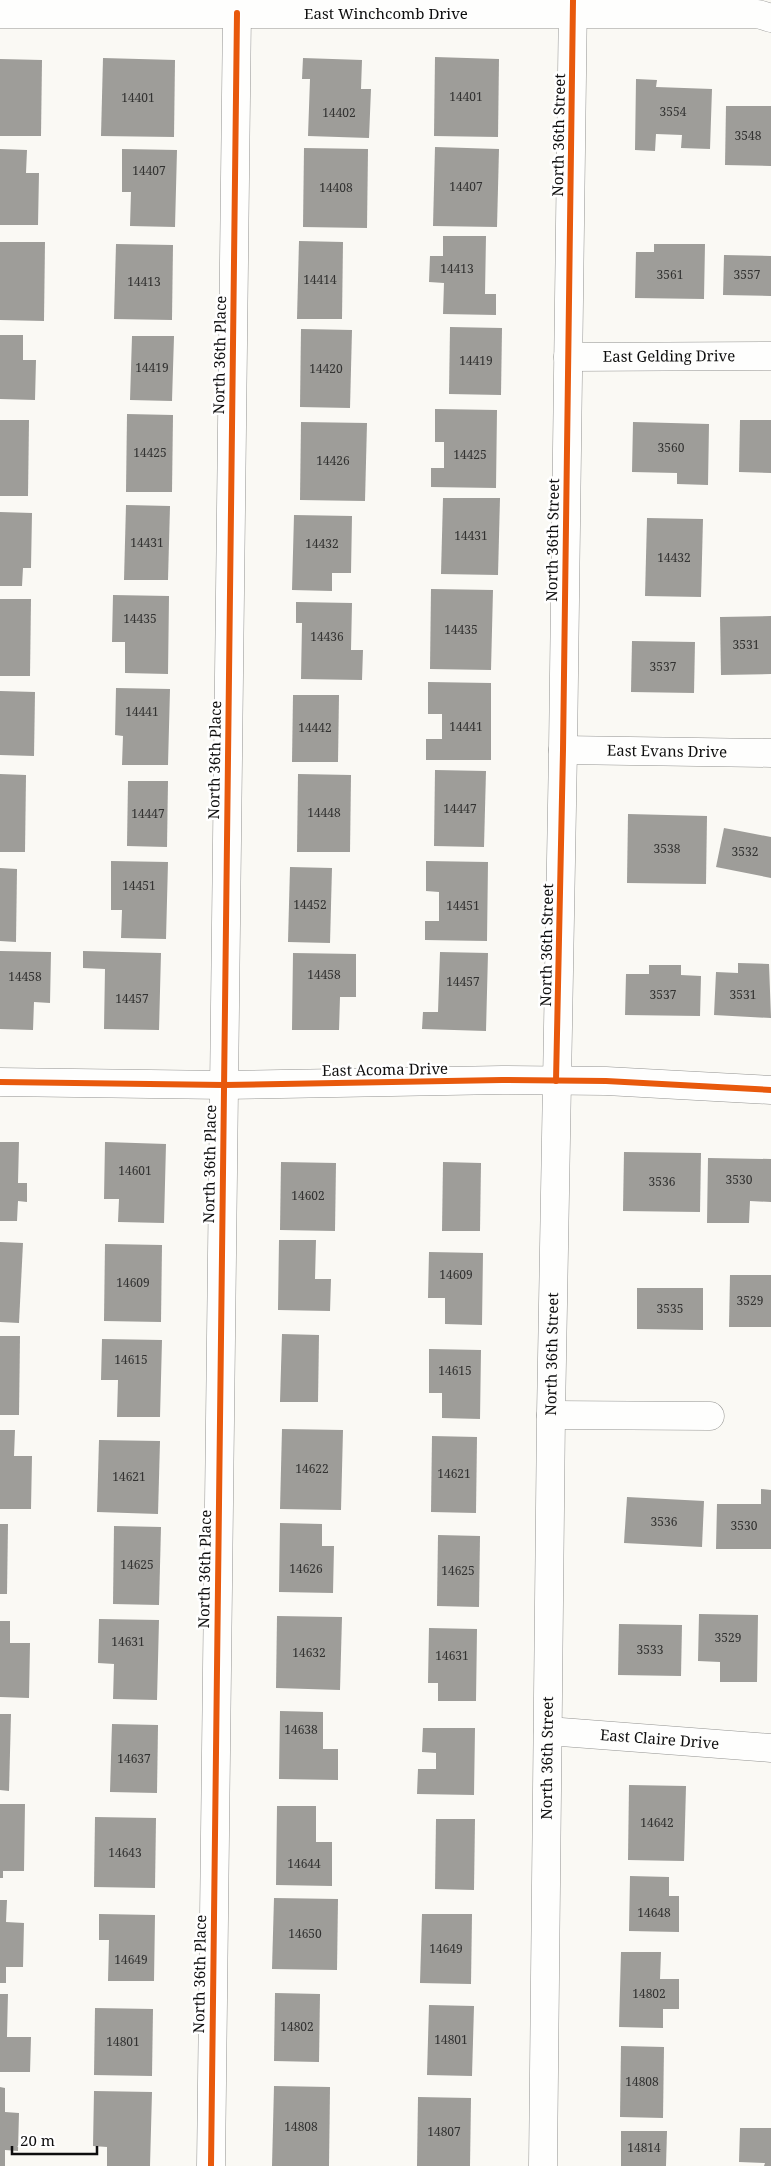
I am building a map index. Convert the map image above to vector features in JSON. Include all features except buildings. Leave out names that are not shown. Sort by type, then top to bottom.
[{"type":"street","name":"East Winchcomb Drive","points":[[0,14],[237,13],[573,7],[758,14],[771,18]]},
{"type":"street","name":"North 36th Street","points":[[543,2166],[551,1415],[563,750],[573,7]]},
{"type":"street","name":"North 36th Place","points":[[211,2166],[237,13]]},
{"type":"street","name":"East Gelding Drive","points":[[568,357],[771,356]]},
{"type":"street","name":"East Evans Drive","points":[[563,750],[771,754]]},
{"type":"street","name":"East Acoma Drive","points":[[0,1082],[224,1086],[606,1081],[771,1090]]},
{"type":"street","points":[[551,1415],[710,1416]]},
{"type":"street","name":"East Claire Drive","points":[[548,1731],[771,1748]]},
{"type":"cycle path","points":[[556,1081],[563,750],[573,0]]},
{"type":"cycle path","points":[[211,2166],[237,13]]},
{"type":"cycle path","points":[[0,1082],[224,1085],[502,1080],[606,1081],[771,1090]]}]
